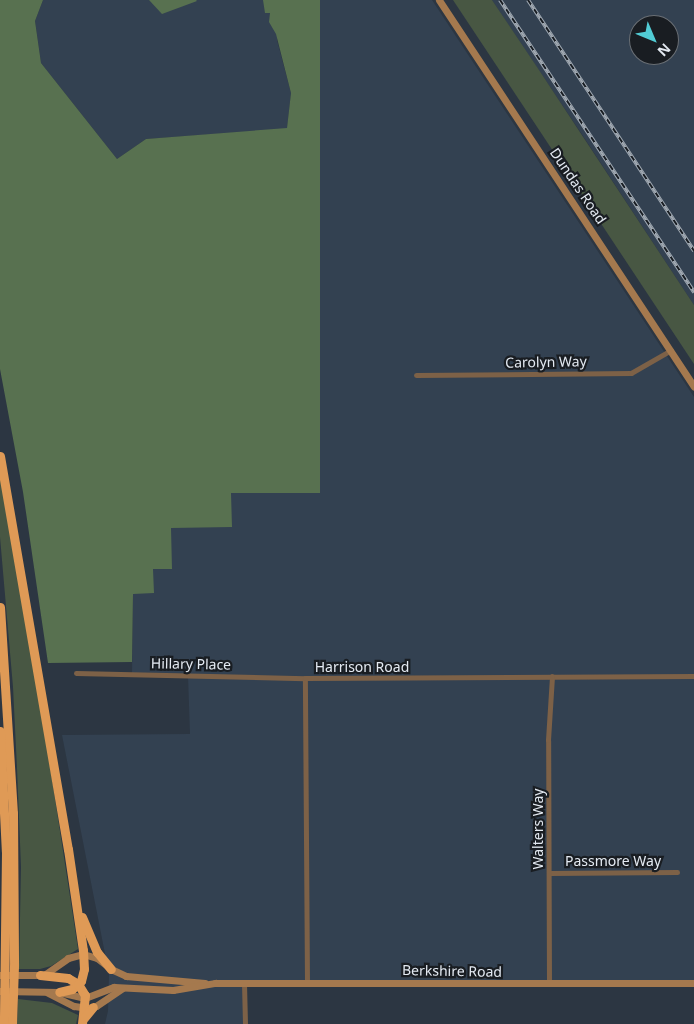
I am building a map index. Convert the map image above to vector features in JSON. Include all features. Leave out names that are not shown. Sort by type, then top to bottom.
[{"type":"highway","points":[[0,456],[77,906],[83,954],[84,972],[79,984],[72,989],[58,992]]},
{"type":"highway","points":[[0,607],[13,813],[9,1002],[12,1024]]},
{"type":"highway","points":[[0,731],[10,966]]},
{"type":"highway","points":[[77,906],[97,952],[111,969]]},
{"type":"highway","points":[[40,976],[68,978],[79,984],[89,1007],[82,1024]]},
{"type":"highway","points":[[4,1024],[9,1002]]},
{"type":"main road","name":"Dundas Road","points":[[439,0],[694,386]]},
{"type":"main road","name":"Berkshire Road","points":[[83,954],[97,958],[121,974],[139,978],[188,980],[210,984]]},
{"type":"main road","points":[[0,975],[40,976],[52,971],[68,958],[83,954]]},
{"type":"main road","name":"Berkshire Road","points":[[85,998],[108,988],[173,990],[210,984],[244,983],[694,983]]},
{"type":"main road","points":[[42,991],[74,1006],[89,1007],[123,988]]},
{"type":"main road","points":[[0,991],[58,992],[85,998]]},
{"type":"street","name":"Carolyn Way","points":[[416,375],[631,373],[671,350]]},
{"type":"street","name":"Hillary Place","points":[[76,673],[305,678]]},
{"type":"street","name":"Walters Way","points":[[549,983],[548,740],[552,676]]},
{"type":"street","name":"Harrison Road","points":[[307,982],[305,678],[694,676]]},
{"type":"street","name":"Passmore Way","points":[[549,873],[677,872]]},
{"type":"street","points":[[244,983],[245,1024]]},
{"type":"shaded area","points":[[43,0],[283,0],[277,40],[291,93],[287,129],[146,139],[117,159],[41,63],[35,21]]},
{"type":"shaded area","points":[[320,0],[432,0],[694,397],[694,987],[245,987],[245,1024],[105,1024],[108,1011],[109,974],[62,735],[190,734],[188,676],[132,674],[133,594],[153,569],[171,528],[231,493],[320,493]]},
{"type":"shaded area","points":[[492,0],[694,0],[694,305],[581,133]]},
{"type":"green space","points":[[0,0],[43,0],[35,21],[41,63],[117,159],[146,139],[287,128],[291,93],[276,34],[269,22],[270,13],[265,13],[263,0],[320,0],[320,493],[231,493],[232,527],[171,528],[172,569],[153,569],[154,593],[133,594],[132,662],[48,663],[23,492],[0,369]]},
{"type":"green space","points":[[149,0],[196,0],[197,1],[162,14]]},
{"type":"green space","points":[[453,0],[492,0],[539,70],[694,305],[694,364]]},
{"type":"green space","points":[[0,474],[46,740],[78,949],[51,966],[40,969],[19,969],[21,867],[13,687],[0,537]]},
{"type":"green space","points":[[18,999],[52,1003],[78,1015],[76,1024],[17,1024]]},
{"type":"railway","points":[[500,0],[694,292]]},
{"type":"railway","points":[[528,0],[694,251]]}]
